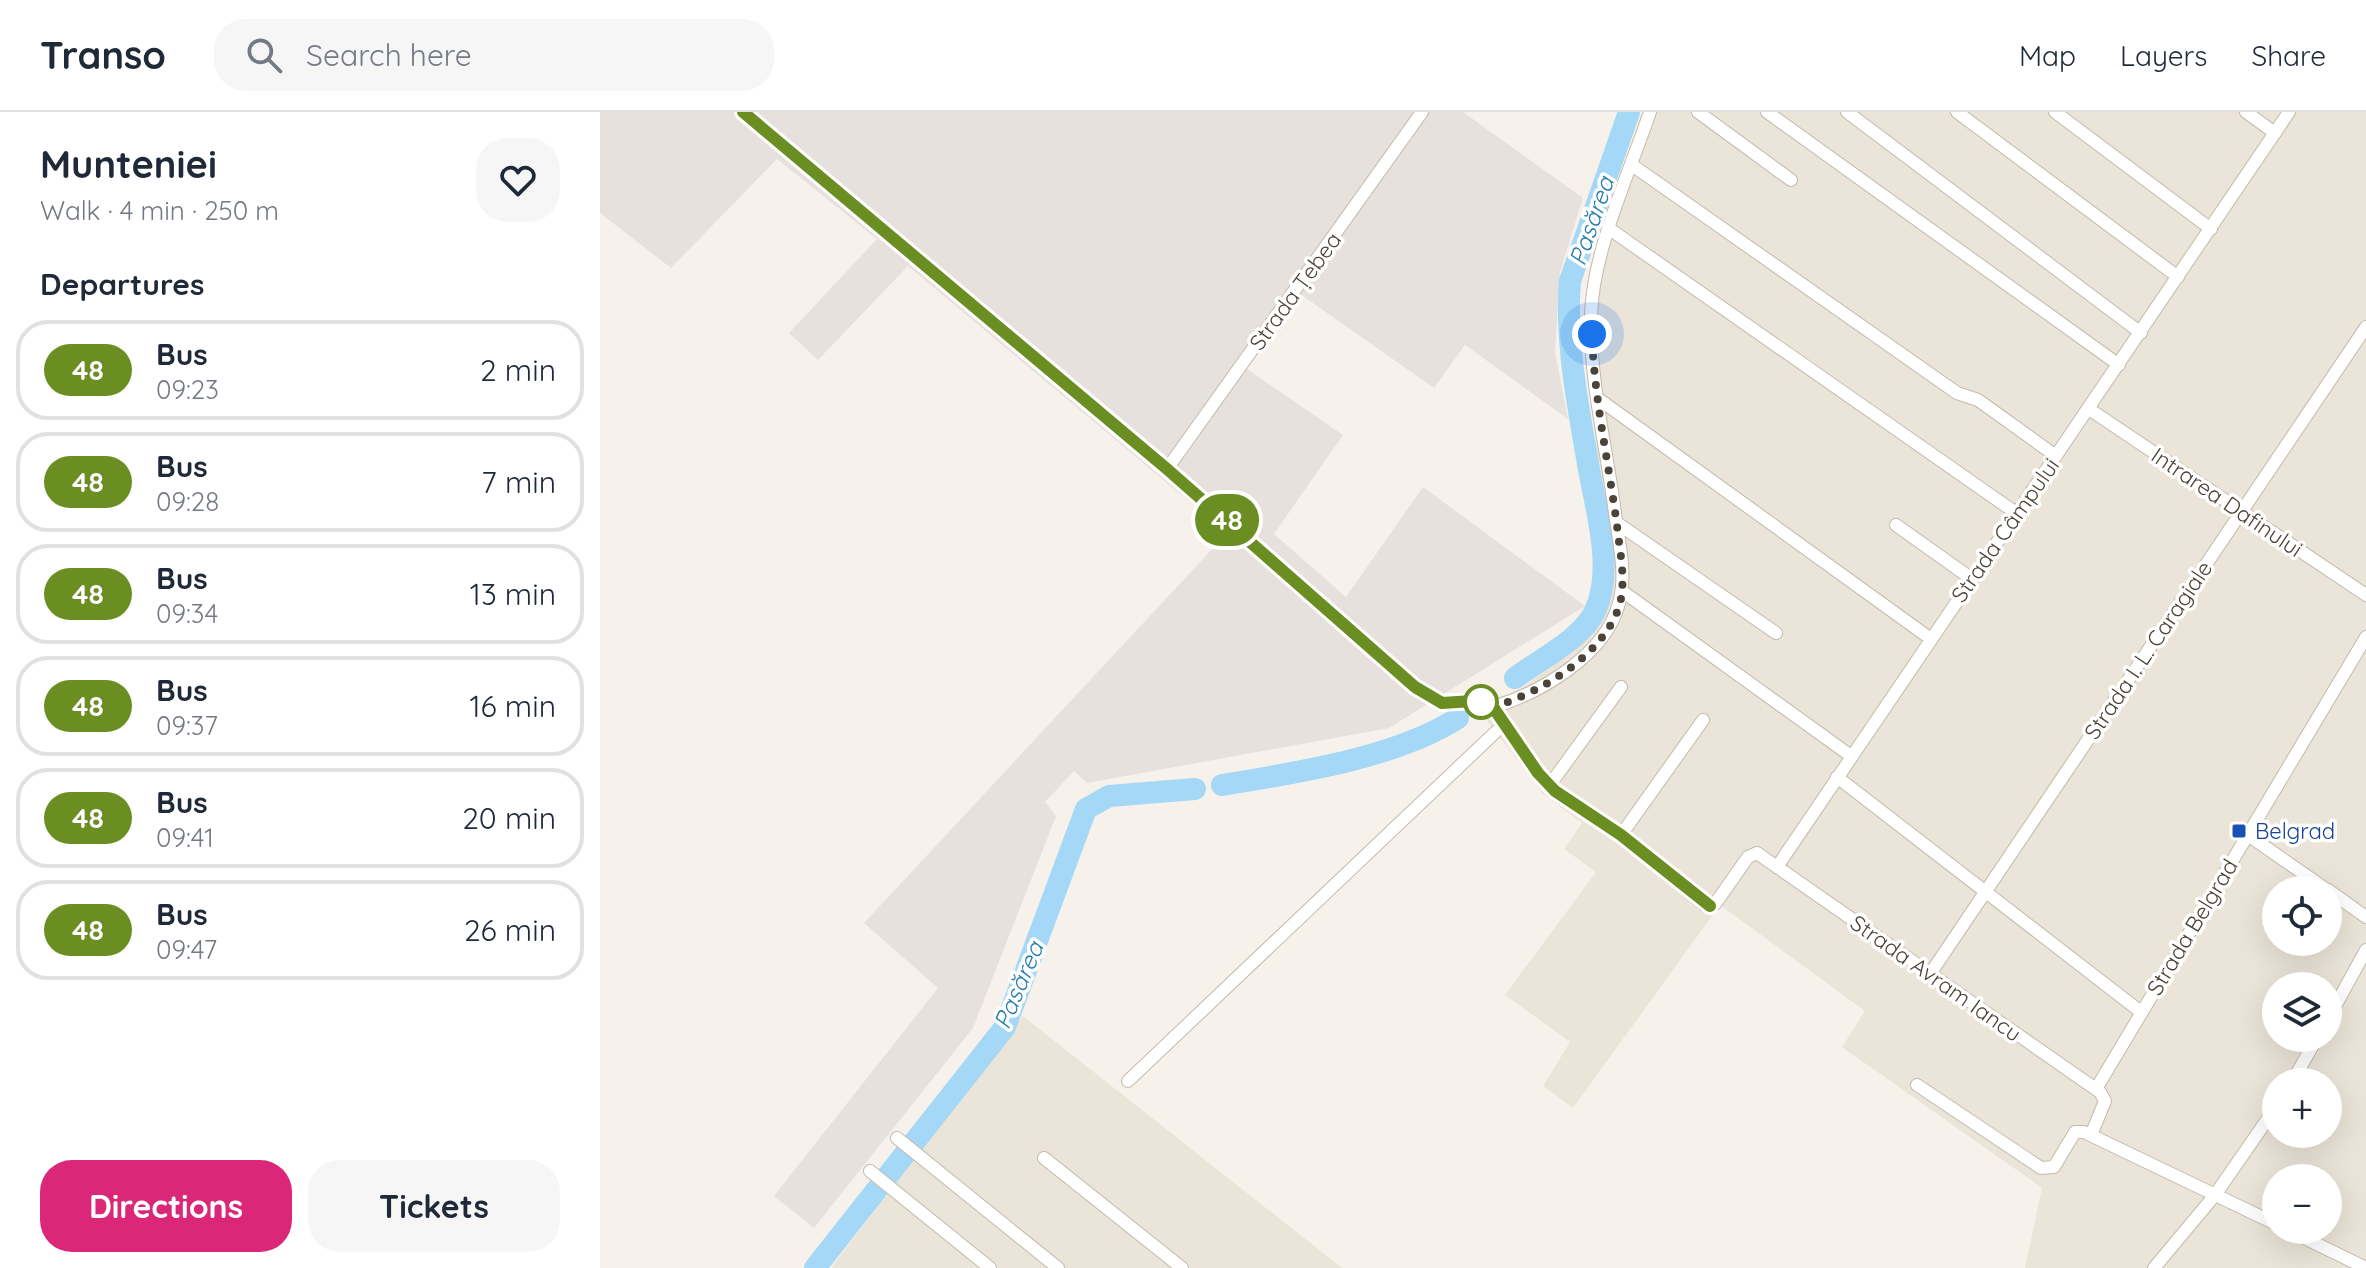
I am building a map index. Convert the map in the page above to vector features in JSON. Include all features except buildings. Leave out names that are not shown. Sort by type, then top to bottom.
[{"type":"street","points":[[743,112],[1167,469],[1415,687],[1442,703],[1473,701],[1493,707],[1531,693],[1588,651],[1605,634],[1622,591],[1617,523],[1592,354],[1591,314],[1595,279],[1650,112]]},
{"type":"street","name":"Strada Țebea","points":[[1167,469],[1422,112]]},
{"type":"street","points":[[1698,112],[1791,180]]},
{"type":"street","points":[[1767,112],[2119,365]]},
{"type":"street","points":[[1847,112],[2141,333]]},
{"type":"street","points":[[1957,112],[2178,277]]},
{"type":"street","points":[[2055,112],[2211,229]]},
{"type":"street","points":[[2246,112],[2275,133]]},
{"type":"street","name":"Strada Câmpului","points":[[1777,867],[2289,112]]},
{"type":"street","points":[[1632,165],[1957,393],[1978,400],[2056,456]]},
{"type":"street","points":[[1611,230],[2016,513]]},
{"type":"street","name":"Strada I. L. Caragiale","points":[[1930,974],[2366,327]]},
{"type":"street","points":[[1600,400],[1931,639]]},
{"type":"street","name":"Intrarea Dafinului","points":[[2089,409],[2366,595]]},
{"type":"street","points":[[1617,523],[1776,633]]},
{"type":"street","points":[[1896,525],[1972,579]]},
{"type":"street","points":[[1622,591],[1851,756]]},
{"type":"street","name":"Strada Belgrad","points":[[2091,1135],[2105,1101],[2096,1089],[2366,637]]},
{"type":"street","points":[[1549,786],[1621,687]]},
{"type":"street","points":[[1493,707],[1549,786],[1621,835],[1710,906],[1752,853],[1777,867]]},
{"type":"street","points":[[1621,835],[1703,720]]},
{"type":"street","points":[[1128,1081],[1504,724]]},
{"type":"street","points":[[1837,777],[2141,1012]]},
{"type":"street","points":[[2248,835],[2308,876]]},
{"type":"street","name":"Strada Avram Iancu","points":[[1777,867],[2096,1089]]},
{"type":"street","points":[[2342,900],[2366,917]]},
{"type":"street","points":[[2342,994],[2366,951]]},
{"type":"street","points":[[1917,1085],[2046,1170],[2057,1163],[2062,1147],[2075,1132],[2091,1135],[2262,1217]]},
{"type":"street","points":[[2154,1268],[2215,1195],[2262,1127]]},
{"type":"street","points":[[897,1138],[1058,1268]]},
{"type":"street","points":[[1044,1158],[1182,1268]]},
{"type":"street","points":[[870,1171],[990,1268]]},
{"type":"street","points":[[2317,1244],[2366,1268]]},
{"type":"shaded area","points":[[600,112],[1463,112],[1583,198],[1560,272],[1555,352],[1568,419],[1465,345],[1434,388],[1300,294],[1247,369],[1343,435],[1274,534],[1346,597],[1423,487],[1585,606],[1389,728],[1087,783],[1074,771],[1045,802],[1056,816],[973,1028],[814,1228],[774,1196],[938,988],[864,923],[1227,533],[908,266],[818,360],[789,333],[877,239],[777,159],[671,268],[600,213]]},
{"type":"shaded area","points":[[1642,112],[2366,112],[2366,1268],[2025,1268],[2042,1188],[1842,1047],[1865,1011],[1720,905],[1573,1108],[1543,1086],[1570,1042],[1505,995],[1596,872],[1564,849],[1582,823],[1543,794],[1479,710],[1519,690],[1588,637],[1608,607],[1612,593],[1586,350],[1589,280]]},
{"type":"shaded area","points":[[1023,1016],[1342,1268],[831,1268]]},
{"type":"waterway","name":"Pasărea","points":[[1515,678],[1581,631],[1595,611],[1601,594],[1602,538],[1573,373],[1569,327],[1570,281],[1629,112]]},
{"type":"waterway","name":"Pasărea","points":[[1222,785],[1375,754],[1433,732],[1458,718]]},
{"type":"waterway","name":"Pasărea","points":[[815,1268],[1005,1027],[1086,809],[1109,796],[1195,789]]},
{"type":"bus line","name":"48","points":[[743,112],[1167,469],[1415,687],[1442,703],[1473,701],[1493,707],[1538,773],[1555,791],[1621,835],[1710,906]]},
{"type":"place","name":"Belgrad","points":[[2239,831]]},
{"type":"route","points":[[1481,702],[1493,707],[1512,702],[1544,685],[1594,646],[1605,634],[1619,607],[1621,562],[1592,354],[1592,334]]}]
